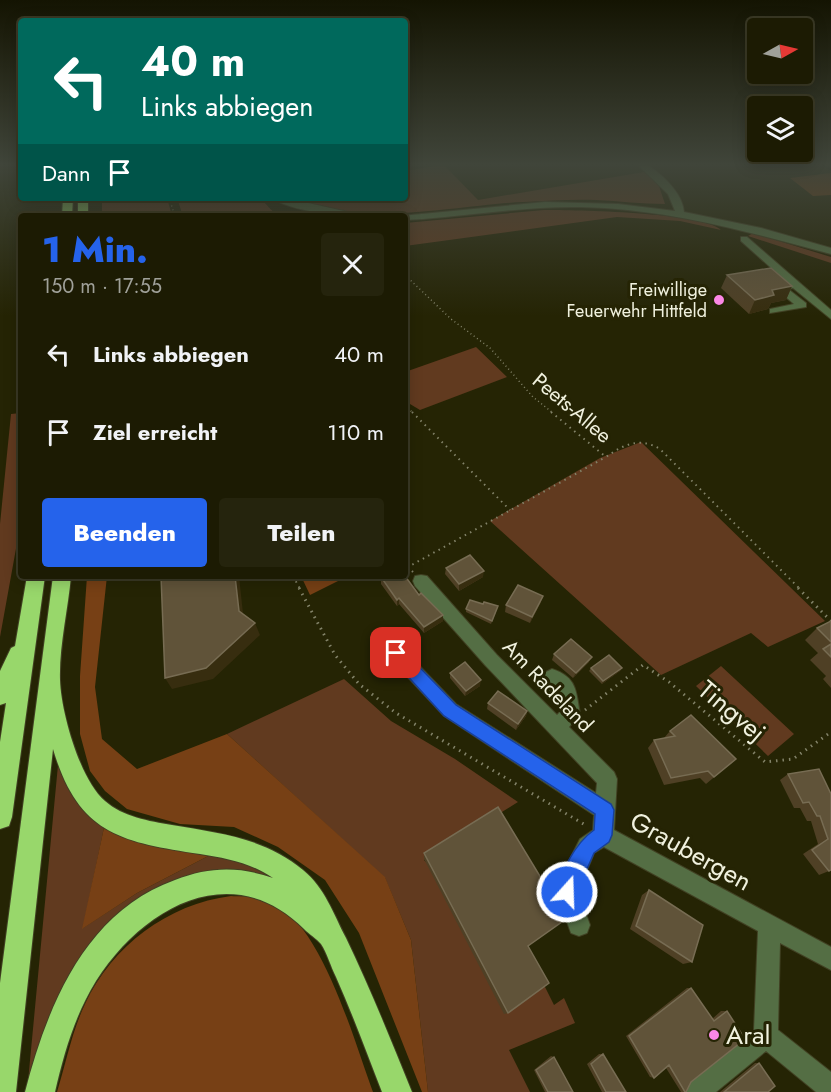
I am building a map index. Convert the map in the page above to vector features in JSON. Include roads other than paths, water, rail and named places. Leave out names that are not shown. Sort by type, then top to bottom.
[{"type":"highway","points":[[0,817],[36,579]]},
{"type":"highway","points":[[1,1092],[62,579]]},
{"type":"highway","points":[[0,695],[28,631]]},
{"type":"highway","points":[[50,677],[68,762],[82,793],[92,803],[121,824],[144,831],[242,851],[266,860],[306,890],[332,938],[397,1092]]},
{"type":"highway","points":[[40,1092],[57,1033],[88,969],[121,928],[155,902],[190,887],[241,881],[279,893],[332,938]]},
{"type":"street","points":[[408,217],[442,214]]},
{"type":"street","points":[[685,214],[747,226],[831,251]]},
{"type":"street","points":[[744,238],[831,316]]},
{"type":"street","points":[[774,311],[802,305],[780,288],[796,285]]},
{"type":"street","name":"Am Radeland","points":[[421,581],[491,660],[607,779],[603,835]]},
{"type":"street","points":[[382,638],[450,710],[605,810]]},
{"type":"street","points":[[558,728],[571,714],[568,696]]},
{"type":"street","points":[[579,925],[567,892],[571,878],[587,846],[603,835]]},
{"type":"street","name":"Graubergen","points":[[603,835],[769,927],[831,957]]},
{"type":"street","points":[[696,1092],[766,1036],[769,927]]},
{"type":"street","points":[[766,1036],[831,1088]]},
{"type":"place","name":"Freiwillige Feuerwehr Hittfeld","points":[[719,300]]},
{"type":"place","name":"Aral","points":[[714,1035]]}]
